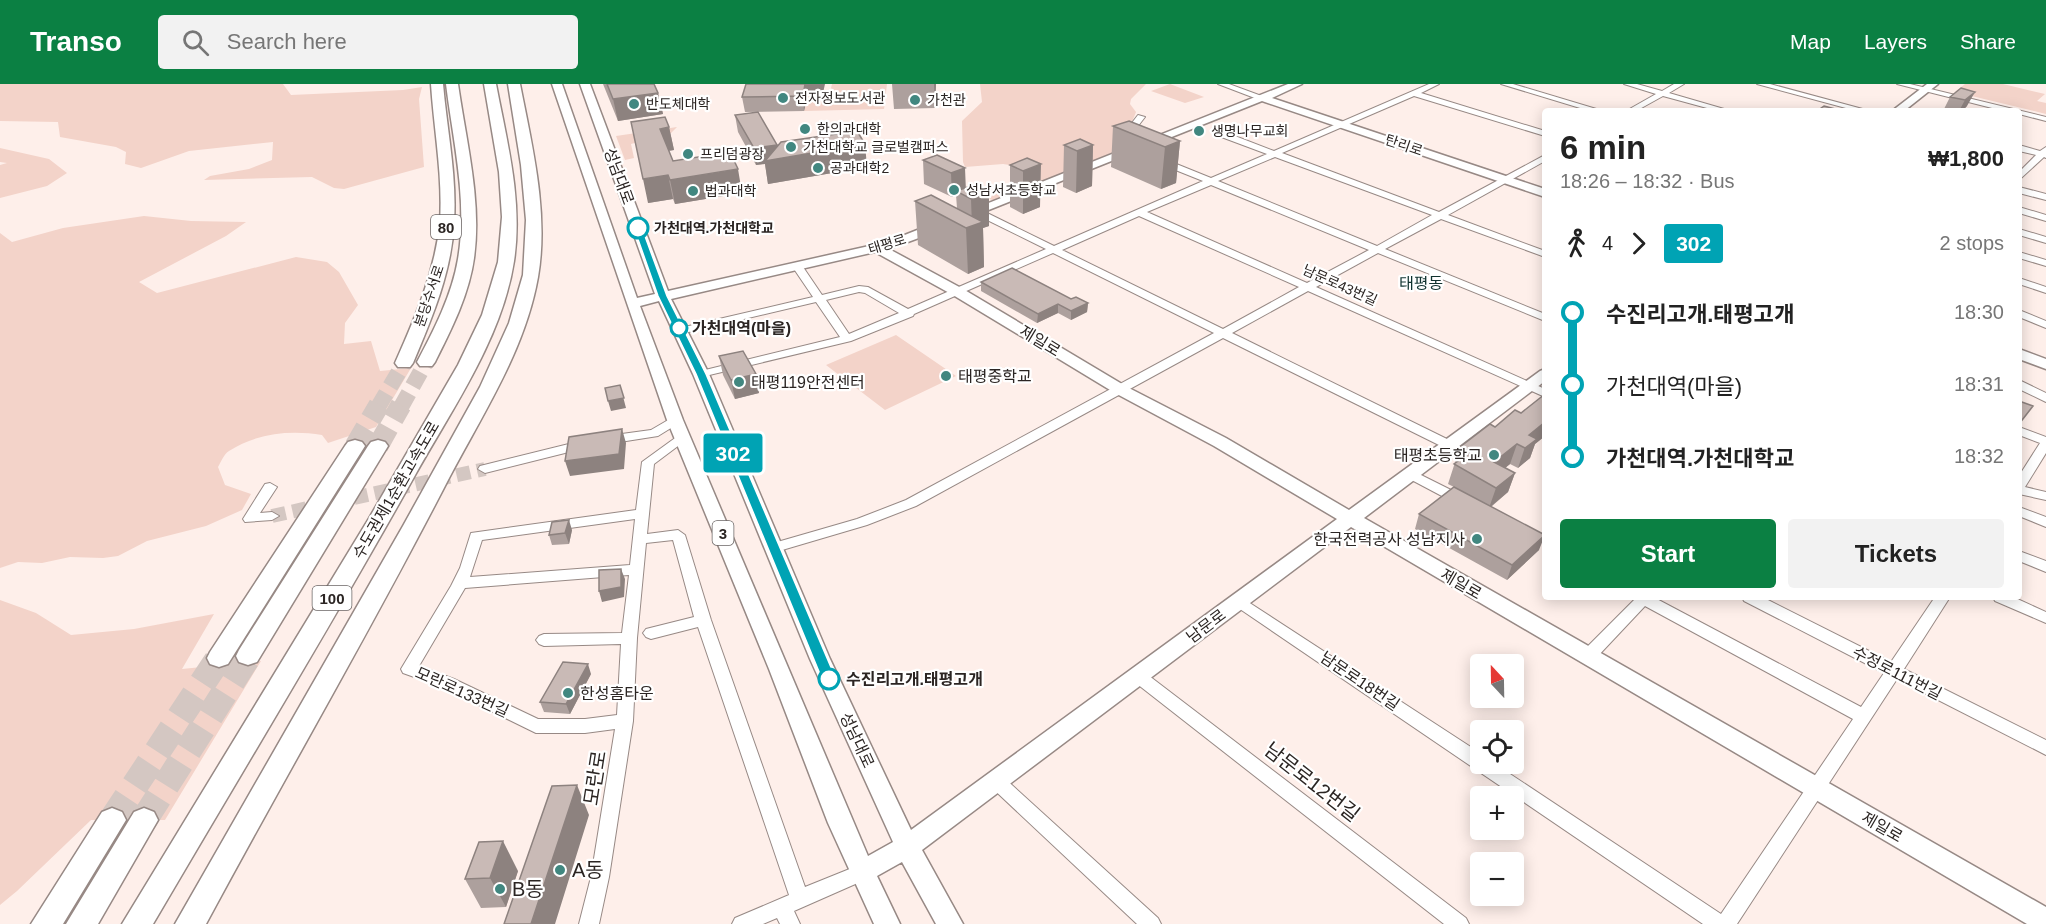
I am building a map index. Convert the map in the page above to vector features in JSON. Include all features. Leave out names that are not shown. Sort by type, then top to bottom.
[{"type":"highway","name":"분당수서로","points":[[404,363],[423,319],[441,262],[447,222],[441,107],[437,84]]},
{"type":"highway","name":"분당수서로","points":[[426,362],[447,318],[465,261],[468,221],[453,84]]},
{"type":"highway","name":"수도권제1순환고속도로","points":[[137,924],[382,516],[461,375],[491,314],[506,261],[508,220],[506,168],[490,84]]},
{"type":"highway","name":"수도권제1순환고속도로","points":[[190,924],[424,507],[505,354],[525,300],[531,260],[533,206],[530,175],[514,84]]},
{"type":"highway","points":[[219,658],[355,446]]},
{"type":"highway","points":[[248,656],[378,446]]},
{"type":"highway","points":[[46,924],[112,820]]},
{"type":"highway","points":[[81,924],[144,820]]},
{"type":"main road","name":"성남대로","points":[[557,84],[701,374],[820,659],[907,847],[950,924]]},
{"type":"main road","name":"성남대로","points":[[585,84],[633,303],[679,428],[780,669],[840,824],[887,924]]},
{"type":"main road","name":"태평로","points":[[633,303],[884,246],[1297,84]]},
{"type":"main road","points":[[1901,108],[1930,87]]},
{"type":"main road","name":"탄리로","points":[[1263,98],[1542,192]]},
{"type":"main road","name":"제일로","points":[[884,246],[1220,442],[1591,653],[2046,921]]},
{"type":"main road","points":[[2022,355],[2046,364]]},
{"type":"main road","name":"남문로","points":[[862,872],[907,847],[1449,445],[1540,384]]},
{"type":"main road","name":"제일로","points":[[1353,517],[1816,785],[2046,914]]},
{"type":"street","points":[[1222,84],[1263,98]]},
{"type":"street","points":[[701,374],[847,339],[1434,84]]},
{"type":"street","points":[[1505,84],[1589,108]]},
{"type":"street","points":[[1628,84],[1717,108]]},
{"type":"street","points":[[1635,108],[1680,84]]},
{"type":"street","points":[[1761,84],[1854,108]]},
{"type":"street","points":[[1901,84],[1930,87],[2004,108]]},
{"type":"street","points":[[1413,93],[1542,133]]},
{"type":"street","points":[[2022,113],[2046,119]]},
{"type":"street","points":[[1141,117],[1123,141],[1125,147],[1542,317]]},
{"type":"street","points":[[1219,133],[1542,253]]},
{"type":"street","points":[[2022,149],[2045,153]]},
{"type":"street","points":[[2022,174],[2045,153]]},
{"type":"street","points":[[772,548],[890,512],[948,483],[1542,160]]},
{"type":"street","points":[[2022,191],[2046,198]]},
{"type":"street","points":[[976,211],[1449,445]]},
{"type":"street","points":[[2022,211],[2046,218]]},
{"type":"street","name":"남문로43번길","points":[[1139,212],[1308,287],[1540,384]]},
{"type":"street","points":[[2022,233],[2046,240]]},
{"type":"street","points":[[2022,256],[2046,264]]},
{"type":"street","points":[[797,266],[847,339]]},
{"type":"street","points":[[2022,282],[2046,290]]},
{"type":"street","points":[[680,331],[859,289],[868,290],[909,314]]},
{"type":"street","points":[[2022,314],[2046,325]]},
{"type":"street","points":[[2022,386],[2046,398]]},
{"type":"street","points":[[485,469],[569,446],[679,428]]},
{"type":"street","name":"모란로","points":[[589,924],[600,877],[625,721],[629,638],[648,462],[679,428]]},
{"type":"street","points":[[2022,432],[2046,442],[2022,483]]},
{"type":"street","points":[[1411,474],[1473,507]]},
{"type":"street","points":[[270,487],[250,519],[272,516]]},
{"type":"street","points":[[2022,489],[2046,496]]},
{"type":"street","points":[[2022,512],[2046,522]]},
{"type":"street","name":"모란로133번길","points":[[625,721],[585,726],[536,726],[448,683],[409,669],[475,552],[476,536],[642,514]]},
{"type":"street","points":[[641,539],[678,535],[791,910]]},
{"type":"street","points":[[2022,557],[2046,567]]},
{"type":"street","points":[[459,583],[637,569]]},
{"type":"street","points":[[1591,653],[1641,600]]},
{"type":"street","points":[[1647,600],[1863,716]]},
{"type":"street","name":"수정로111번길","points":[[1755,600],[2046,748]]},
{"type":"street","points":[[1726,924],[1816,785],[1941,600]]},
{"type":"street","points":[[2007,600],[2046,618]]},
{"type":"street","name":"남문로18번길","points":[[1239,601],[1470,756]]},
{"type":"street","points":[[651,633],[703,620]]},
{"type":"street","points":[[544,640],[629,638]]},
{"type":"street","name":"남문로12번길","points":[[1138,676],[1459,924]]},
{"type":"street","name":"남문로18번길","points":[[1497,774],[1719,924]]},
{"type":"street","points":[[996,781],[1151,924]]},
{"type":"street","points":[[742,924],[791,910],[862,872]]},
{"type":"shaded area","points":[[0,84],[283,84],[291,95],[403,90],[422,87],[419,99],[424,167],[344,189],[334,188],[312,177],[204,180],[210,176],[249,169],[272,160],[273,142],[189,151],[141,168],[125,164],[126,152],[116,147],[60,137],[58,122],[0,121]]},
{"type":"shaded area","points":[[832,84],[887,84],[884,109],[804,111],[807,94],[830,92]]},
{"type":"shaded area","points":[[980,84],[1146,84],[1131,99],[1130,104],[1136,112],[1121,149],[994,201],[988,198],[1027,174],[1023,167],[1003,164],[965,167],[962,121],[982,102]]},
{"type":"shaded area","points":[[1170,84],[1204,97],[1185,103],[1151,91]]},
{"type":"shaded area","points":[[1965,84],[2003,84],[2045,94],[2037,101],[2046,103],[2046,114],[2022,108],[1955,92]]},
{"type":"shaded area","points":[[677,127],[671,133],[631,144],[634,158],[625,160],[616,136]]},
{"type":"shaded area","points":[[0,148],[49,159],[67,173],[47,186],[0,198],[0,165],[7,163],[0,162]]},
{"type":"shaded area","points":[[144,216],[191,221],[246,222],[226,236],[139,282],[157,293],[296,257],[327,262],[339,272],[358,305],[345,323],[344,344],[371,341],[380,371],[411,368],[376,427],[328,443],[322,435],[274,434],[251,440],[227,452],[218,467],[225,485],[251,494],[242,510],[206,526],[147,541],[118,556],[70,557],[42,563],[18,562],[0,568],[0,233],[12,242],[63,228]]},
{"type":"shaded area","points":[[896,335],[956,376],[885,410],[826,365]]},
{"type":"shaded area","points":[[0,600],[36,613],[71,635],[134,629],[214,614],[182,669],[261,661],[165,820],[91,820],[0,905]]},
{"type":"building","points":[[607,84],[654,84],[658,93],[613,99]]},
{"type":"building","points":[[746,84],[805,84],[803,96],[742,97]]},
{"type":"building","points":[[1961,88],[1975,92],[1965,100],[1950,97]]},
{"type":"building","points":[[758,112],[777,145],[754,148],[735,115]]},
{"type":"building","points":[[665,117],[669,127],[660,129],[673,161],[730,152],[738,169],[670,180],[668,175],[643,179],[631,122]]},
{"type":"building","points":[[1129,121],[1180,141],[1165,147],[1113,126]]},
{"type":"building","points":[[857,131],[865,144],[765,161],[781,142]]},
{"type":"building","points":[[1080,139],[1093,145],[1077,151],[1064,145]]},
{"type":"building","points":[[937,155],[965,168],[951,173],[923,160]]},
{"type":"building","points":[[1027,158],[1041,164],[1023,171],[1010,165]]},
{"type":"building","points":[[974,185],[989,192],[971,199],[956,191]]},
{"type":"building","points":[[931,195],[983,222],[966,228],[915,201]]},
{"type":"building","points":[[1012,268],[1071,299],[1076,297],[1088,303],[1071,311],[1058,304],[1038,314],[981,282]]},
{"type":"building","points":[[743,351],[756,374],[731,380],[719,356]]},
{"type":"building","points":[[620,385],[624,398],[608,401],[605,388]]},
{"type":"building","points":[[1542,396],[1542,424],[1529,435],[1537,439],[1525,448],[1517,444],[1494,462],[1515,473],[1496,488],[1454,464],[1471,452],[1460,447],[1490,424],[1495,427],[1515,410],[1521,413]]},
{"type":"building","points":[[2022,402],[2033,406],[2022,420]]},
{"type":"building","points":[[622,429],[619,454],[565,461],[569,437]]},
{"type":"building","points":[[1454,487],[1542,533],[1542,538],[1512,565],[1419,514]]},
{"type":"building","points":[[569,520],[565,533],[549,535],[552,522]]},
{"type":"building","points":[[621,569],[621,587],[599,591],[599,570]]},
{"type":"building","points":[[563,662],[588,664],[566,704],[540,702]]},
{"type":"building","points":[[577,785],[531,924],[504,924],[552,786]]},
{"type":"building","points":[[503,841],[490,878],[465,879],[479,842]]},
{"type":"tunnel","points":[[401,407],[426,362]]},
{"type":"tunnel","points":[[378,407],[404,363]]},
{"type":"tunnel","points":[[355,446],[379,405]]},
{"type":"tunnel","points":[[378,446],[401,405]]},
{"type":"tunnel","points":[[272,516],[485,469]]},
{"type":"tunnel","points":[[144,820],[248,656]]},
{"type":"tunnel","points":[[112,820],[219,658]]},
{"type":"bus line","name":"302","points":[[638,228],[663,296],[701,374],[772,548],[829,679]]},
{"type":"place","name":"전자정보도서관","points":[[783,98]]},
{"type":"place","name":"가천관","points":[[915,100]]},
{"type":"place","name":"반도체대학","points":[[634,104]]},
{"type":"place","name":"한의과대학","points":[[805,129]]},
{"type":"place","name":"생명나무교회","points":[[1199,131]]},
{"type":"place","name":"가천대학교 글로벌캠퍼스","points":[[791,147]]},
{"type":"place","name":"프리덤광장","points":[[688,154]]},
{"type":"place","name":"공과대학2","points":[[818,168]]},
{"type":"place","name":"성남서초등학교","points":[[954,190]]},
{"type":"place","name":"법과대학","points":[[693,191]]},
{"type":"place","name":"가천대역.가천대학교","points":[[638,228]]},
{"type":"place","name":"가천대역(마을)","points":[[679,328]]},
{"type":"place","name":"태평중학교","points":[[946,376]]},
{"type":"place","name":"태평119안전센터","points":[[739,382]]},
{"type":"place","name":"태평초등학교","points":[[1494,455]]},
{"type":"place","name":"한국전력공사 성남지사","points":[[1477,539]]},
{"type":"place","name":"수진리고개.태평고개","points":[[829,679]]},
{"type":"place","name":"한성홈타운","points":[[568,693]]},
{"type":"place","name":"A동","points":[[560,870]]},
{"type":"place","name":"B동","points":[[500,889]]},
{"type":"district","name":"태평동","points":[[1421,283]]}]
